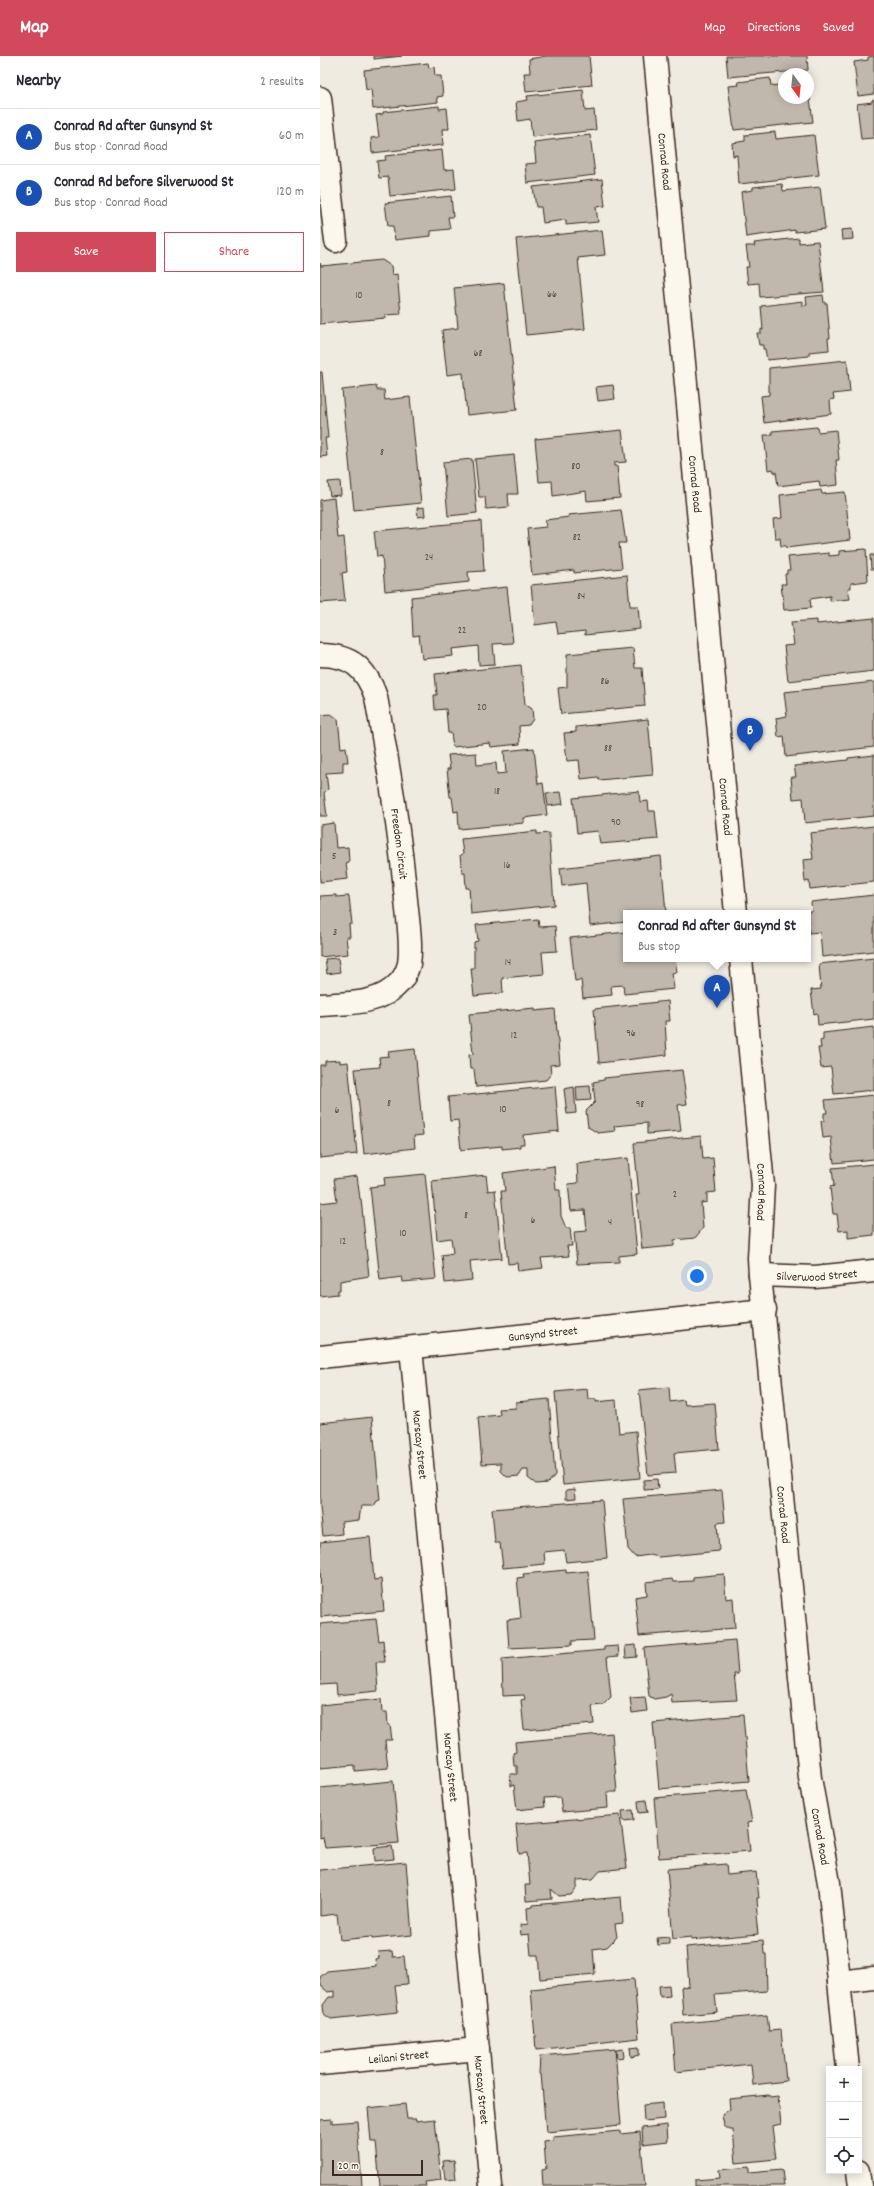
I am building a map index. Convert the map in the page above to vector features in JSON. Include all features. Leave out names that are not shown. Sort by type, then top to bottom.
[{"type":"street","name":"Conrad Road","points":[[655,56],[736,910]]},
{"type":"street","points":[[320,98],[322,145],[336,241]]},
{"type":"street","name":"Freedom Circuit","points":[[320,655],[344,658],[355,664],[367,676],[376,697],[401,847],[410,944],[408,964],[405,974],[400,982],[387,993],[369,1000],[320,1005]]},
{"type":"street","name":"Conrad Road","points":[[741,962],[763,1185],[759,1258],[760,1275],[765,1310],[810,1778],[828,1883],[848,2066]]},
{"type":"street","name":"Silverwood Street","points":[[760,1275],[815,1277],[874,1271]]},
{"type":"street","name":"Gunsynd Street","points":[[320,1357],[765,1310]]},
{"type":"street","name":"Marscay Street","points":[[411,1348],[491,2186]]},
{"type":"street","points":[[839,1982],[874,1978]]},
{"type":"street","name":"Leilani Street","points":[[320,2064],[478,2049]]},
{"type":"street","points":[[858,2174],[860,2186]]},
{"type":"building","points":[[374,56],[402,56],[374,59]]},
{"type":"building","points":[[546,56],[589,56],[592,85],[526,92],[524,73],[530,73],[529,59]]},
{"type":"building","points":[[726,56],[807,56],[808,68],[778,68],[778,73],[728,77]]},
{"type":"building","points":[[874,56],[874,94],[858,96],[854,62],[868,60],[868,57]]},
{"type":"building","points":[[428,63],[429,68],[434,67],[435,76],[441,76],[443,96],[437,97],[438,102],[373,109],[371,89],[366,90],[364,70]]},
{"type":"building","points":[[770,78],[771,86],[778,85],[778,104],[811,104],[813,122],[734,130],[728,86],[739,85],[738,82]]},
{"type":"building","points":[[583,90],[585,111],[594,110],[596,130],[532,137],[530,119],[518,121],[516,102],[528,100],[527,96]]},
{"type":"building","points":[[874,99],[874,138],[861,139],[857,104],[872,102]]},
{"type":"building","points":[[439,106],[439,109],[447,108],[449,129],[442,129],[443,145],[372,153],[371,138],[379,137],[376,115],[383,114],[383,112]]},
{"type":"building","points":[[775,132],[776,139],[814,135],[819,175],[739,184],[737,155],[733,156],[732,143],[745,141],[745,135]]},
{"type":"building","points":[[590,135],[595,175],[527,183],[525,164],[536,163],[534,142]]},
{"type":"building","points":[[442,150],[444,170],[454,169],[456,189],[390,196],[388,177],[379,178],[377,161],[386,160],[385,156]]},
{"type":"building","points":[[602,179],[605,206],[596,207],[598,222],[566,225],[566,220],[543,223],[541,207],[536,207],[533,187]]},
{"type":"building","points":[[782,184],[783,191],[820,187],[825,229],[795,232],[795,230],[746,237],[741,192],[753,190],[753,187]]},
{"type":"building","points":[[451,196],[453,217],[448,217],[450,229],[431,231],[431,236],[395,240],[393,226],[388,226],[385,203]]},
{"type":"building","points":[[852,229],[853,239],[842,240],[841,230]]},
{"type":"building","points":[[602,230],[605,255],[578,258],[585,329],[526,335],[516,239]]},
{"type":"building","points":[[799,238],[799,243],[818,241],[824,292],[760,297],[759,283],[748,284],[746,267],[749,267],[746,246],[755,246],[754,243]]},
{"type":"building","points":[[382,260],[391,266],[392,275],[397,274],[401,314],[385,315],[385,318],[320,324],[320,263],[321,266]]},
{"type":"building","points":[[504,283],[517,410],[467,415],[463,373],[447,375],[442,330],[458,328],[454,288]]},
{"type":"building","points":[[823,295],[824,303],[827,303],[830,338],[828,338],[829,350],[809,352],[809,356],[767,360],[763,345],[759,345],[757,333],[761,333],[761,329],[763,330],[761,306],[803,301],[803,306],[807,305],[806,297]]},
{"type":"building","points":[[847,360],[850,392],[833,394],[834,399],[830,400],[831,414],[764,423],[761,396],[769,395],[769,368]]},
{"type":"building","points":[[320,372],[322,372],[328,438],[325,438],[327,456],[320,457]]},
{"type":"building","points":[[613,385],[615,399],[598,401],[596,387]]},
{"type":"building","points":[[376,386],[377,390],[384,390],[385,400],[410,397],[421,503],[354,510],[342,390]]},
{"type":"building","points":[[817,427],[818,432],[836,430],[839,460],[836,460],[838,485],[820,487],[819,481],[778,486],[776,472],[774,472],[773,469],[768,470],[764,435],[772,435],[772,431]]},
{"type":"building","points":[[622,430],[626,462],[614,463],[614,466],[617,466],[620,498],[587,501],[586,491],[553,496],[552,481],[539,482],[535,439]]},
{"type":"building","points":[[514,455],[518,494],[508,494],[509,507],[486,509],[485,497],[479,497],[475,459]]},
{"type":"building","points":[[472,459],[477,513],[448,516],[443,462]]},
{"type":"building","points":[[340,481],[341,495],[330,496],[328,482]]},
{"type":"building","points":[[821,490],[822,494],[845,492],[850,540],[786,548],[786,546],[781,546],[780,538],[775,538],[773,519],[782,518],[780,495]]},
{"type":"building","points":[[334,498],[338,538],[344,537],[347,572],[342,573],[345,601],[320,603],[320,500]]},
{"type":"building","points":[[424,507],[425,516],[418,517],[417,508]]},
{"type":"building","points":[[621,510],[626,543],[619,543],[622,568],[574,573],[574,570],[532,575],[527,529],[546,527],[545,520],[569,517],[568,515]]},
{"type":"building","points":[[481,521],[484,571],[468,572],[469,582],[385,591],[382,556],[377,557],[374,531]]},
{"type":"building","points":[[866,549],[868,581],[851,583],[851,588],[848,588],[850,599],[830,601],[830,596],[810,599],[811,608],[784,610],[781,584],[786,584],[785,574],[787,574],[787,570],[790,570],[788,557],[829,553],[829,556],[839,555],[839,551]]},
{"type":"building","points":[[870,555],[874,555],[874,569],[871,569]]},
{"type":"building","points":[[627,575],[630,606],[638,606],[640,629],[585,635],[585,631],[558,634],[556,622],[535,625],[531,585]]},
{"type":"building","points":[[507,587],[513,643],[493,644],[495,664],[479,665],[478,646],[452,649],[453,656],[422,659],[419,635],[413,636],[411,597]]},
{"type":"building","points":[[874,618],[874,671],[788,681],[784,646],[794,645],[791,622],[817,620],[817,624]]},
{"type":"building","points":[[633,648],[635,668],[642,668],[645,706],[561,714],[558,688],[567,687],[567,654]]},
{"type":"building","points":[[521,665],[525,704],[532,709],[533,719],[529,725],[519,726],[520,744],[491,747],[490,743],[453,747],[451,733],[448,733],[446,709],[435,710],[434,695],[437,695],[435,674]]},
{"type":"building","points":[[874,682],[874,747],[786,757],[784,736],[778,737],[776,718],[787,716],[784,692]]},
{"type":"building","points":[[331,714],[338,719],[341,748],[346,747],[348,762],[343,762],[343,772],[326,773],[328,789],[324,793],[327,816],[320,816],[320,715]]},
{"type":"building","points":[[648,719],[653,775],[599,780],[598,777],[581,779],[579,760],[567,761],[564,733],[576,732],[576,727]]},
{"type":"building","points":[[534,748],[538,784],[543,783],[547,815],[524,818],[524,823],[459,829],[458,811],[454,812],[452,797],[450,797],[447,769],[450,769],[448,755],[476,753],[477,765],[496,763],[497,774],[506,773],[504,751]]},
{"type":"building","points":[[874,755],[874,816],[805,823],[803,798],[793,799],[791,777],[796,777],[794,766],[848,760],[848,758]]},
{"type":"building","points":[[639,791],[640,802],[648,801],[649,811],[655,811],[658,839],[600,844],[598,831],[577,833],[573,798]]},
{"type":"building","points":[[561,792],[563,804],[548,806],[546,793]]},
{"type":"building","points":[[334,823],[336,848],[348,847],[349,862],[346,863],[348,879],[320,882],[320,825]]},
{"type":"building","points":[[874,826],[874,882],[810,889],[809,881],[805,882],[803,860],[813,859],[810,833]]},
{"type":"building","points":[[537,831],[537,834],[549,833],[554,905],[471,914],[469,888],[466,888],[465,873],[462,873],[460,855],[463,854],[461,839]]},
{"type":"building","points":[[661,856],[666,910],[623,910],[623,922],[590,926],[586,883],[562,886],[560,868]]},
{"type":"building","points":[[336,895],[336,897],[349,896],[352,924],[349,924],[350,937],[346,937],[348,954],[320,957],[320,896]]},
{"type":"building","points":[[874,895],[874,951],[822,957],[820,932],[811,933],[811,902]]},
{"type":"building","points":[[538,919],[539,927],[555,926],[557,951],[542,952],[544,974],[502,978],[503,993],[474,996],[471,968],[474,968],[474,942],[478,941],[476,925]]},
{"type":"building","points":[[623,932],[623,962],[675,962],[677,972],[672,973],[674,989],[624,994],[623,985],[611,986],[612,995],[583,998],[581,980],[575,981],[570,938]]},
{"type":"building","points":[[338,958],[340,972],[327,974],[325,959]]},
{"type":"building","points":[[874,958],[874,1019],[818,1025],[817,1013],[814,1014],[811,990],[821,989],[819,964]]},
{"type":"building","points":[[668,1001],[670,1021],[665,1021],[667,1055],[599,1063],[594,1009]]},
{"type":"building","points":[[535,1008],[535,1011],[555,1009],[560,1064],[550,1065],[551,1074],[546,1080],[476,1087],[474,1069],[470,1069],[469,1055],[473,1054],[469,1014]]},
{"type":"building","points":[[874,1027],[874,1090],[834,1094],[831,1067],[821,1068],[818,1048],[821,1048],[820,1041],[823,1040],[823,1033]]},
{"type":"building","points":[[415,1049],[423,1135],[414,1136],[415,1148],[364,1154],[355,1069],[380,1067],[379,1057],[389,1056],[388,1052]]},
{"type":"building","points":[[340,1060],[340,1063],[348,1062],[357,1154],[320,1158],[320,1065],[325,1065],[325,1061]]},
{"type":"building","points":[[682,1070],[687,1104],[678,1105],[681,1131],[647,1134],[647,1123],[614,1126],[615,1131],[598,1133],[588,1127],[586,1111],[595,1102],[593,1082],[604,1080],[604,1078]]},
{"type":"building","points":[[555,1086],[559,1131],[523,1135],[524,1144],[520,1144],[520,1147],[502,1149],[502,1146],[461,1150],[458,1120],[450,1121],[448,1097]]},
{"type":"building","points":[[590,1086],[591,1100],[577,1101],[576,1087]]},
{"type":"building","points":[[574,1087],[576,1113],[567,1114],[564,1089]]},
{"type":"building","points":[[874,1095],[874,1159],[834,1163],[831,1137],[823,1138],[821,1121],[824,1121],[824,1113],[827,1113],[825,1100]]},
{"type":"building","points":[[701,1136],[703,1159],[713,1158],[716,1192],[707,1193],[707,1202],[701,1203],[703,1228],[695,1238],[674,1240],[674,1246],[642,1249],[636,1195],[639,1195],[634,1143]]},
{"type":"building","points":[[628,1158],[637,1254],[619,1256],[619,1262],[577,1264],[574,1232],[587,1231],[585,1210],[571,1211],[568,1184],[578,1183],[577,1164]]},
{"type":"building","points":[[874,1164],[874,1235],[848,1238],[848,1230],[839,1231],[837,1214],[833,1214],[830,1187],[834,1186],[832,1168]]},
{"type":"building","points":[[554,1166],[556,1190],[560,1190],[561,1216],[566,1228],[570,1228],[572,1246],[567,1246],[569,1256],[541,1258],[543,1268],[518,1271],[517,1263],[508,1264],[501,1191],[505,1191],[503,1173]]},
{"type":"building","points":[[425,1174],[436,1279],[403,1282],[402,1277],[380,1280],[370,1187],[385,1185],[384,1178]]},
{"type":"building","points":[[486,1175],[488,1191],[495,1190],[502,1258],[470,1261],[472,1280],[445,1283],[442,1255],[453,1253],[451,1238],[437,1240],[432,1181]]},
{"type":"building","points":[[357,1176],[361,1199],[369,1276],[340,1281],[340,1290],[338,1290],[338,1294],[320,1296],[320,1203],[337,1201],[334,1179]]},
{"type":"building","points":[[669,1387],[670,1402],[684,1400],[685,1405],[715,1403],[719,1449],[674,1453],[676,1473],[648,1475],[639,1390]]},
{"type":"building","points":[[587,1389],[588,1399],[596,1399],[596,1402],[616,1400],[619,1433],[636,1431],[640,1478],[563,1485],[555,1392]]},
{"type":"building","points":[[549,1399],[555,1475],[548,1483],[536,1484],[528,1478],[528,1470],[523,1470],[519,1476],[507,1477],[501,1471],[501,1463],[482,1464],[478,1417],[500,1415],[499,1409],[516,1408],[516,1402]]},
{"type":"building","points":[[372,1417],[380,1500],[377,1501],[374,1506],[361,1506],[359,1520],[341,1522],[342,1534],[323,1536],[320,1506],[320,1423]]},
{"type":"building","points":[[657,1479],[658,1489],[644,1490],[644,1480]]},
{"type":"building","points":[[575,1489],[576,1498],[566,1499],[566,1490]]},
{"type":"building","points":[[722,1490],[725,1522],[717,1523],[719,1551],[659,1557],[650,1555],[635,1557],[628,1549],[623,1499]]},
{"type":"building","points":[[602,1500],[607,1558],[566,1562],[564,1550],[544,1552],[545,1564],[503,1568],[500,1543],[495,1543],[492,1509]]},
{"type":"building","points":[[370,1537],[374,1580],[381,1579],[384,1611],[321,1617],[320,1542]]},
{"type":"building","points":[[566,1570],[566,1573],[588,1571],[594,1640],[572,1641],[572,1645],[509,1648],[507,1620],[521,1618],[517,1578],[524,1577],[523,1574]]},
{"type":"building","points":[[724,1574],[726,1599],[733,1598],[735,1628],[639,1636],[635,1597],[647,1595],[646,1582],[672,1579],[673,1582],[693,1581],[693,1577]]},
{"type":"building","points":[[376,1619],[379,1641],[383,1640],[385,1662],[376,1662],[378,1691],[337,1695],[336,1684],[320,1685],[320,1624]]},
{"type":"building","points":[[735,1640],[738,1674],[734,1674],[737,1700],[672,1703],[671,1694],[666,1697],[654,1699],[649,1696],[644,1648]]},
{"type":"building","points":[[636,1645],[637,1657],[626,1658],[625,1646]]},
{"type":"building","points":[[618,1646],[619,1656],[607,1657],[611,1697],[603,1705],[592,1706],[594,1724],[524,1730],[521,1700],[525,1699],[524,1695],[503,1696],[502,1659],[604,1650],[604,1647]]},
{"type":"building","points":[[645,1697],[647,1711],[632,1713],[630,1698]]},
{"type":"building","points":[[381,1699],[382,1712],[387,1712],[388,1725],[390,1725],[392,1740],[385,1740],[388,1768],[355,1771],[355,1765],[320,1768],[320,1705]]},
{"type":"building","points":[[743,1715],[749,1781],[659,1789],[653,1723]]},
{"type":"building","points":[[612,1733],[617,1792],[607,1792],[608,1808],[562,1812],[560,1797],[544,1798],[545,1807],[517,1810],[514,1785],[511,1786],[510,1774],[517,1774],[517,1766],[514,1766],[513,1753],[516,1752],[515,1742]]},
{"type":"building","points":[[393,1781],[399,1843],[325,1848],[323,1837],[320,1838],[320,1788]]},
{"type":"building","points":[[746,1790],[752,1822],[747,1823],[750,1851],[659,1858],[654,1798]]},
{"type":"building","points":[[646,1800],[648,1812],[639,1813],[638,1801]]},
{"type":"building","points":[[633,1810],[634,1820],[623,1821],[622,1811]]},
{"type":"building","points":[[620,1815],[627,1868],[600,1871],[593,1879],[577,1880],[577,1887],[571,1895],[559,1896],[551,1889],[552,1899],[526,1901],[525,1885],[530,1885],[527,1853],[519,1854],[516,1824]]},
{"type":"building","points":[[392,1846],[394,1859],[375,1861],[374,1848]]},
{"type":"building","points":[[406,1862],[412,1935],[372,1939],[371,1937],[340,1940],[337,1914],[320,1916],[320,1870]]},
{"type":"building","points":[[726,1864],[727,1875],[756,1872],[759,1898],[757,1898],[758,1914],[756,1915],[758,1934],[691,1940],[691,1937],[673,1939],[667,1869]]},
{"type":"building","points":[[621,1897],[623,1923],[615,1924],[617,1937],[607,1947],[593,1949],[595,1974],[540,1979],[538,1955],[531,1955],[529,1934],[521,1935],[520,1925],[528,1924],[527,1908],[533,1907],[533,1905]]},
{"type":"building","points":[[669,1937],[669,1944],[658,1945],[657,1938]]},
{"type":"building","points":[[763,1940],[764,1954],[766,1954],[767,1991],[715,1995],[717,2012],[683,2015],[681,1987],[689,1986],[686,1947]]},
{"type":"building","points":[[392,1951],[393,1957],[404,1956],[407,1984],[395,1985],[398,2012],[331,2019],[324,2014],[323,2005],[329,1997],[334,1997],[334,1991],[328,1992],[321,1986],[320,1977],[327,1971],[376,1966],[375,1959],[379,1958],[378,1952]]},
{"type":"building","points":[[634,1979],[639,2038],[536,2050],[531,1989]]},
{"type":"building","points":[[669,1985],[670,1996],[660,1997],[659,1986]]},
{"type":"building","points":[[767,2015],[769,2031],[781,2030],[786,2081],[753,2085],[751,2064],[676,2072],[672,2024]]},
{"type":"building","points":[[639,2047],[639,2055],[631,2057],[630,2048]]},
{"type":"building","points":[[615,2049],[621,2125],[546,2132],[541,2074],[539,2074],[540,2056]]},
{"type":"building","points":[[623,2049],[624,2057],[617,2058],[616,2050]]},
{"type":"building","points":[[769,2095],[770,2097],[778,2096],[781,2124],[772,2126],[776,2159],[736,2163],[733,2130],[730,2130],[724,2126],[722,2115],[730,2109],[729,2099]]},
{"type":"building","points":[[663,2103],[664,2119],[644,2121],[643,2105]]},
{"type":"building","points":[[405,2104],[407,2119],[416,2119],[416,2121],[435,2119],[441,2180],[425,2182],[426,2186],[380,2186],[376,2142],[371,2142],[368,2108]]},
{"type":"building","points":[[332,2119],[332,2123],[357,2121],[362,2186],[320,2186],[320,2120]]},
{"type":"building","points":[[667,2125],[668,2141],[643,2144],[642,2128]]},
{"type":"building","points":[[620,2131],[620,2134],[640,2132],[645,2186],[543,2186],[542,2170],[546,2169],[544,2142],[553,2141],[553,2137]]},
{"type":"building","points":[[454,2160],[456,2179],[445,2180],[443,2161]]},
{"type":"building","points":[[749,2167],[749,2173],[782,2170],[784,2186],[695,2186],[695,2180],[720,2178],[719,2170]]},
{"type":"place","name":"Conrad Rd before Silverwood St","points":[[750,751]]},
{"type":"place","name":"Conrad Rd after Gunsynd St","points":[[717,1008]]}]
